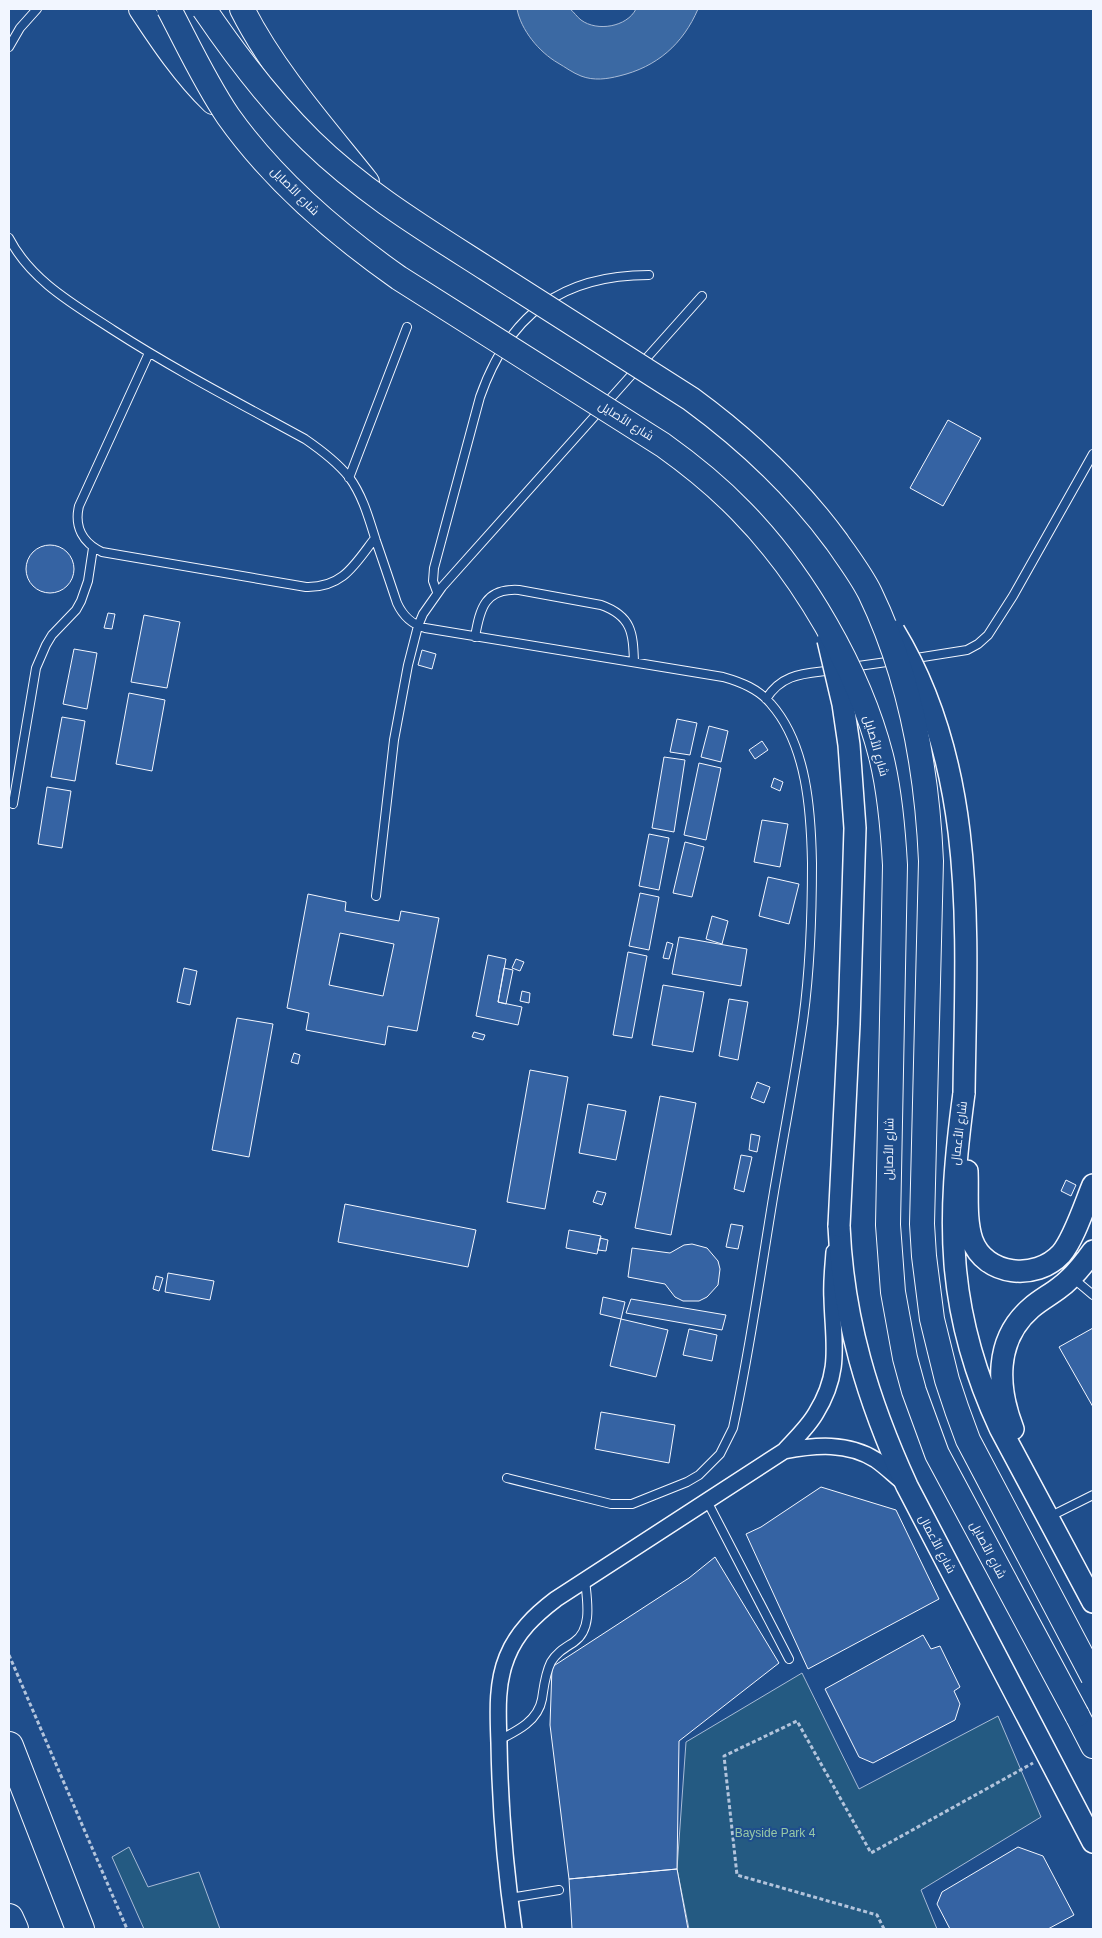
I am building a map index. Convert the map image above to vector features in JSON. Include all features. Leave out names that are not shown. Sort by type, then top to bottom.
[{"type":"highway","points":[[9,1746],[80,1929]]},
{"type":"highway","points":[[9,1918],[14,1929]]},
{"type":"main road","points":[[140,9],[182,67],[202,91],[228,115]]},
{"type":"main road","name":"شارع الأصايل","points":[[169,9],[209,85],[228,115],[275,173],[322,218],[366,255],[399,278],[663,445],[691,465],[736,506],[765,537],[786,564],[824,622],[857,688],[870,722],[882,766],[893,829],[888,1225],[893,1292],[905,1358],[916,1398],[937,1454],[1093,1746]]},
{"type":"main road","points":[[204,9],[252,76],[281,110],[319,148],[380,199],[691,399],[728,426],[761,455],[798,493],[841,548],[869,592],[898,666],[910,704],[920,752],[930,821],[931,861],[922,1224],[925,1272],[932,1319],[947,1380],[968,1440],[1093,1677]]},
{"type":"main road","points":[[242,9],[276,66],[294,91],[380,199]]},
{"type":"street","points":[[869,592],[903,647],[920,682],[939,736],[955,802],[965,890],[964,1094]]},
{"type":"street","name":"شارع الأعمال","points":[[824,622],[834,663],[849,745],[855,828],[850,1024],[839,1226],[845,1295],[857,1355],[879,1421],[907,1486],[1093,1842]]},
{"type":"street","name":"شارع الأعمال","points":[[964,1094],[969,1223],[972,1240],[980,1253],[992,1264],[1006,1270],[1020,1272],[1036,1270],[1049,1264],[1061,1254],[1069,1241],[1093,1185]]},
{"type":"street","name":"شارع الأعمال","points":[[964,1094],[955,1166],[954,1271],[959,1304],[975,1368],[986,1399],[1000,1428],[1093,1602]]},
{"type":"street","points":[[514,1929],[502,1819],[498,1714],[501,1675],[515,1640],[540,1611],[784,1451],[816,1413],[827,1391],[834,1368],[836,1343],[832,1273],[839,1226]]},
{"type":"street","name":"شارع الأعمال","points":[[1032,1487],[1026,1461],[1005,1406],[1001,1365],[1010,1334],[1019,1321],[1030,1309],[1072,1277],[1093,1251]]},
{"type":"street","points":[[784,1451],[821,1446],[850,1450],[877,1460],[907,1486]]},
{"type":"lane","points":[[9,47],[20,28],[36,9]]},
{"type":"lane","points":[[9,238],[27,265],[70,303],[149,353],[305,439],[322,451],[349,478],[367,511],[400,610],[411,622],[418,626],[475,637],[723,677],[741,682],[758,691],[766,699],[777,711],[788,731],[805,778],[810,819],[811,927],[801,1034],[733,1428],[720,1454],[699,1475],[678,1486],[632,1504],[606,1503],[507,1478]]},
{"type":"lane","points":[[437,592],[433,581],[434,568],[480,397],[488,373],[500,351],[515,330],[533,313],[553,298],[568,290],[599,279],[624,275],[649,275]]},
{"type":"lane","points":[[376,896],[394,740],[408,665],[418,626],[426,609],[437,592],[702,296]]},
{"type":"lane","points":[[349,478],[407,328]]},
{"type":"lane","points":[[149,353],[79,506],[77,522],[79,529],[82,536],[93,548],[102,552],[306,587],[318,587],[339,580],[348,573],[375,538]]},
{"type":"lane","points":[[766,699],[778,684],[794,675],[954,653],[967,650],[978,644],[988,636],[995,625],[1093,454]]},
{"type":"lane","points":[[14,804],[36,668],[49,640],[76,610],[81,601],[88,581],[93,548]]},
{"type":"lane","points":[[475,637],[479,615],[483,606],[490,598],[498,592],[519,590],[601,605],[613,610],[624,618],[630,628],[634,641],[634,662]]},
{"type":"lane","points":[[1072,1277],[1093,1295]]},
{"type":"lane","points":[[1049,1517],[1093,1495]]},
{"type":"lane","points":[[707,1502],[789,1659]]},
{"type":"lane","points":[[498,1740],[516,1731],[538,1713],[546,1674],[553,1660],[559,1652],[583,1634],[586,1624],[587,1600],[585,1580]]},
{"type":"lane","points":[[510,1898],[559,1890]]},
{"type":"path","points":[[9,1655],[127,1929]]},
{"type":"path","points":[[884,1929],[877,1915],[737,1875],[724,1756],[797,1721],[871,1853],[1021,1769]]},
{"type":"green space","name":"Bayside Park 4","points":[[802,1673],[859,1789],[998,1716],[1041,1817],[921,1890],[937,1929],[689,1929],[677,1869],[686,1742]]},
{"type":"green space","points":[[129,1847],[148,1887],[199,1872],[220,1929],[144,1929],[112,1857]]},
{"type":"shaded area","points":[[517,9],[570,9],[588,24],[603,27],[619,24],[632,15],[636,9],[698,9],[685,33],[657,60],[633,72],[614,77],[591,79],[578,75],[544,53],[522,25]]},
{"type":"building","points":[[948,420],[981,438],[943,506],[910,488]]},
{"type":"building","points":[[45,545],[55,545],[64,549],[70,555],[74,569],[70,583],[64,589],[55,593],[45,593],[36,589],[30,583],[26,574],[26,564],[30,555],[36,549]]},
{"type":"building","points":[[108,613],[115,614],[112,629],[104,628]]},
{"type":"building","points":[[144,615],[180,622],[167,688],[131,682]]},
{"type":"building","points":[[74,649],[97,653],[87,709],[63,704]]},
{"type":"building","points":[[422,650],[436,654],[432,669],[418,665]]},
{"type":"building","points":[[129,693],[165,700],[152,771],[116,764]]},
{"type":"building","points":[[62,717],[85,721],[75,781],[51,777]]},
{"type":"building","points":[[677,719],[697,723],[690,755],[670,752]]},
{"type":"building","points":[[709,726],[728,731],[721,762],[701,757]]},
{"type":"building","points":[[762,741],[768,750],[755,759],[749,750]]},
{"type":"building","points":[[664,757],[685,760],[674,832],[652,828]]},
{"type":"building","points":[[699,763],[721,768],[706,840],[684,835]]},
{"type":"building","points":[[774,778],[783,782],[780,791],[771,787]]},
{"type":"building","points":[[47,787],[71,791],[62,848],[38,844]]},
{"type":"building","points":[[762,820],[788,824],[780,867],[754,862]]},
{"type":"building","points":[[649,834],[669,838],[659,890],[639,886]]},
{"type":"building","points":[[685,842],[704,847],[692,897],[673,893]]},
{"type":"building","points":[[768,877],[799,884],[789,924],[759,916]]},
{"type":"building","points":[[640,893],[659,897],[649,950],[629,946]]},
{"type":"building","points":[[308,894],[346,902],[345,911],[399,921],[401,911],[439,918],[417,1031],[388,1026],[385,1045],[306,1030],[309,1013],[287,1008]],"holes":[[[340,933],[394,944],[383,996],[329,985]]]},
{"type":"building","points":[[712,916],[728,921],[722,944],[706,939]]},
{"type":"building","points":[[679,937],[747,949],[741,986],[672,974]]},
{"type":"building","points":[[667,942],[673,944],[669,959],[663,958]]},
{"type":"building","points":[[628,952],[647,956],[632,1038],[613,1035]]},
{"type":"building","points":[[488,955],[506,959],[498,1002],[522,1007],[518,1025],[476,1016]]},
{"type":"building","points":[[516,959],[524,962],[520,971],[512,968]]},
{"type":"building","points":[[184,968],[197,971],[190,1005],[177,1002]]},
{"type":"building","points":[[504,968],[513,970],[506,1004],[498,1002]]},
{"type":"building","points":[[663,985],[704,992],[693,1052],[652,1045]]},
{"type":"building","points":[[522,991],[530,993],[529,1003],[520,1001]]},
{"type":"building","points":[[729,999],[748,1002],[738,1060],[719,1056]]},
{"type":"building","points":[[237,1018],[273,1024],[249,1157],[212,1150]]},
{"type":"building","points":[[474,1032],[485,1035],[483,1040],[472,1037]]},
{"type":"building","points":[[294,1053],[300,1055],[298,1064],[291,1062]]},
{"type":"building","points":[[530,1070],[568,1077],[545,1209],[507,1202]]},
{"type":"building","points":[[757,1082],[770,1087],[764,1103],[751,1098]]},
{"type":"building","points":[[660,1096],[696,1103],[671,1235],[635,1228]]},
{"type":"building","points":[[588,1104],[626,1111],[616,1160],[579,1153]]},
{"type":"building","points":[[751,1134],[760,1136],[757,1152],[749,1150]]},
{"type":"building","points":[[741,1155],[752,1157],[744,1192],[734,1189]]},
{"type":"building","points":[[1066,1180],[1076,1185],[1071,1196],[1061,1191]]},
{"type":"building","points":[[597,1191],[606,1193],[602,1205],[593,1202]]},
{"type":"building","points":[[345,1204],[476,1230],[468,1267],[338,1242]]},
{"type":"building","points":[[731,1224],[743,1226],[738,1249],[726,1247]]},
{"type":"building","points":[[569,1230],[601,1236],[597,1254],[566,1248]]},
{"type":"building","points":[[600,1238],[608,1240],[606,1251],[598,1250]]},
{"type":"building","points":[[692,1244],[707,1248],[718,1261],[720,1269],[718,1285],[707,1297],[699,1301],[683,1301],[675,1297],[665,1284],[628,1277],[632,1248],[670,1253],[684,1245]]},
{"type":"building","points":[[168,1273],[214,1281],[210,1300],[165,1292]]},
{"type":"building","points":[[156,1276],[163,1278],[159,1291],[153,1289]]},
{"type":"building","points":[[603,1297],[625,1302],[621,1319],[600,1314]]},
{"type":"building","points":[[631,1299],[726,1315],[722,1330],[626,1313]]},
{"type":"building","points":[[621,1319],[668,1330],[656,1377],[610,1366]]},
{"type":"building","points":[[1093,1328],[1093,1407],[1059,1347]]},
{"type":"building","points":[[689,1329],[717,1335],[712,1361],[683,1355]]},
{"type":"building","points":[[601,1412],[675,1425],[669,1463],[595,1449]]},
{"type":"building","points":[[821,1487],[896,1510],[939,1599],[808,1669],[746,1534],[761,1527]]},
{"type":"building","points":[[715,1557],[779,1663],[679,1741],[677,1869],[569,1879],[550,1725],[552,1667],[689,1578]]},
{"type":"building","points":[[923,1635],[931,1649],[940,1646],[960,1687],[954,1691],[960,1704],[955,1720],[873,1763],[859,1757],[825,1689]]},
{"type":"building","points":[[1018,1847],[1043,1856],[1074,1915],[1048,1929],[950,1929],[937,1904],[942,1892]]},
{"type":"building","points":[[677,1869],[688,1929],[572,1929],[569,1879]]}]
